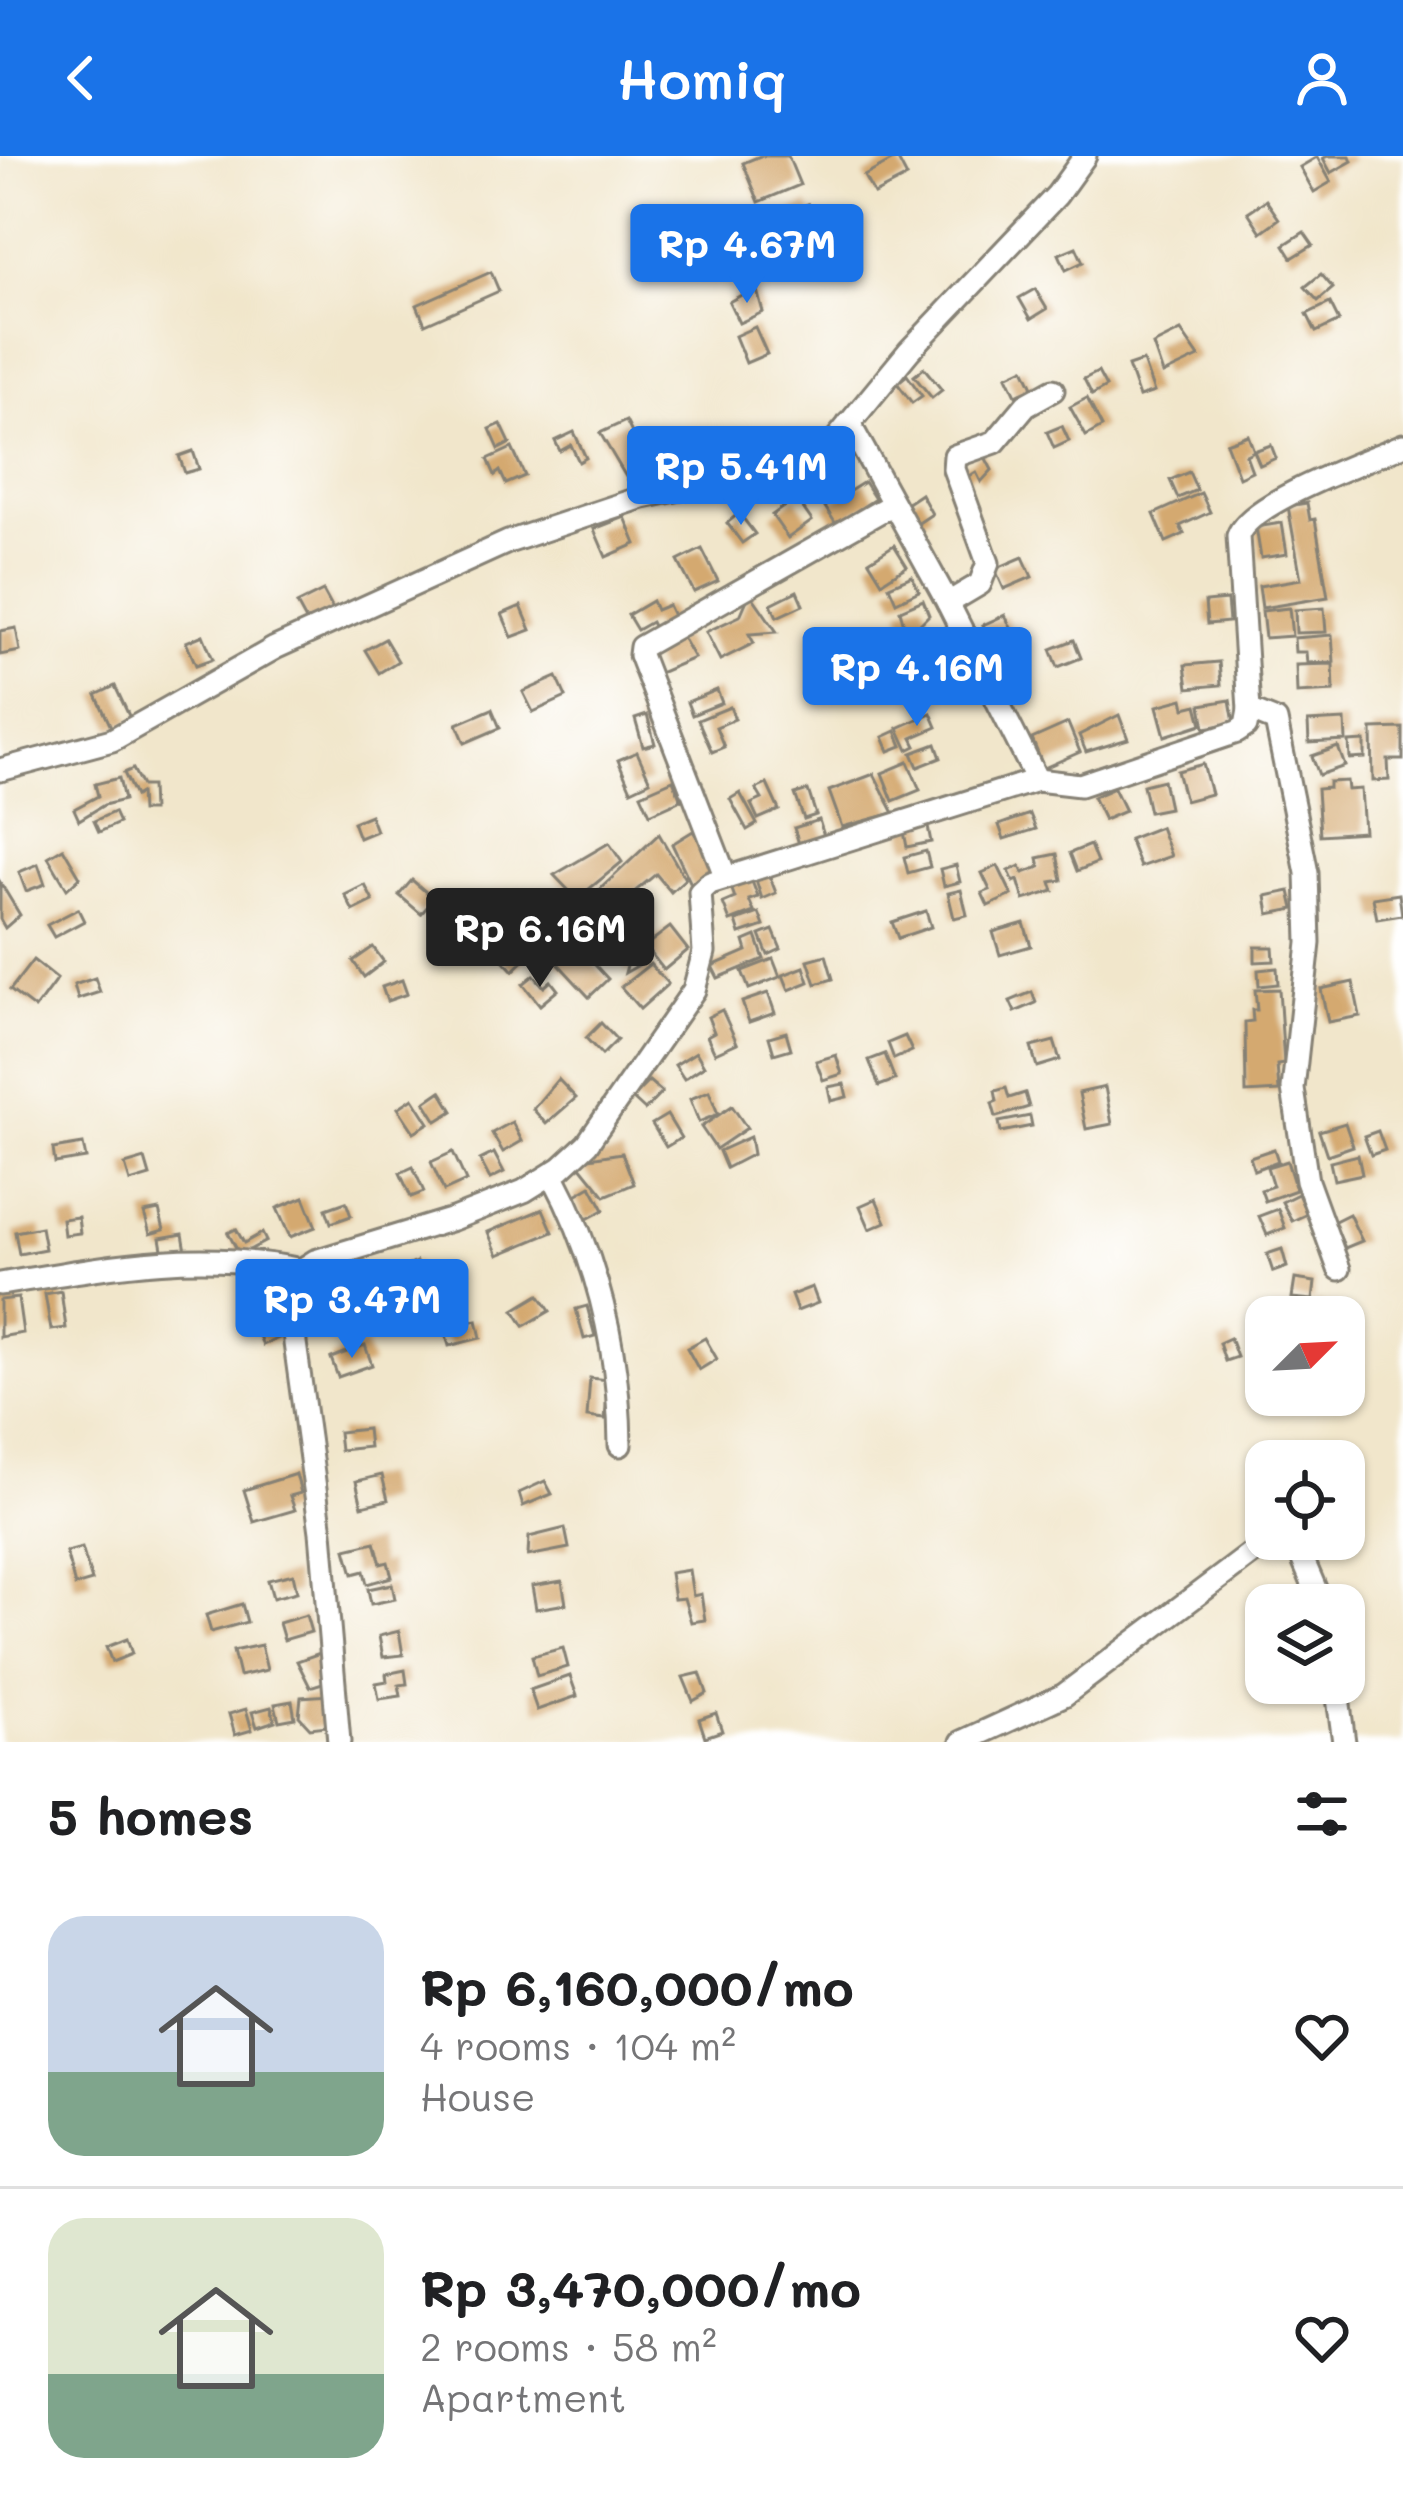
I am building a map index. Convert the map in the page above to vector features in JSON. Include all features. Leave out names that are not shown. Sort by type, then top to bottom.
[{"type":"street","points":[[0,770],[112,740],[275,647],[508,542],[643,497],[741,476],[829,448],[909,351],[1044,210],[1084,156]]},
{"type":"street","points":[[948,603],[980,584],[988,563],[954,459],[995,442],[1026,405],[1053,390]]},
{"type":"street","points":[[849,423],[948,603],[1037,780]]},
{"type":"street","points":[[339,1742],[323,1553],[295,1343],[293,1287],[301,1270],[524,1191],[587,1144],[694,990],[704,952],[700,892],[710,883],[1037,780],[1080,785],[1227,737],[1246,726],[1249,710],[1238,536],[1242,524],[1272,503],[1403,445]]},
{"type":"street","points":[[726,878],[640,656],[641,647],[893,504]]},
{"type":"street","points":[[1249,710],[1276,721],[1307,873],[1309,943],[1293,1089],[1307,1181],[1340,1269]]},
{"type":"street","points":[[552,1174],[580,1227],[604,1307],[619,1394],[620,1445]]},
{"type":"street","points":[[0,1284],[166,1258],[254,1260],[301,1270]]},
{"type":"street","points":[[962,1742],[1064,1695],[1245,1559]]},
{"type":"street","points":[[1339,1704],[1344,1742]]},
{"type":"building","points":[[760,156],[788,156],[800,185],[759,202],[743,163]]},
{"type":"building","points":[[1350,156],[1352,161],[1331,173],[1323,158]]},
{"type":"building","points":[[1317,157],[1331,182],[1314,192],[1300,167]]},
{"type":"building","points":[[897,158],[907,177],[874,194],[864,176]]},
{"type":"building","points":[[1266,200],[1279,219],[1261,232],[1248,212]]},
{"type":"building","points":[[808,204],[814,218],[787,232],[779,215]]},
{"type":"building","points":[[745,227],[757,253],[726,269],[724,264],[716,267],[706,250]]},
{"type":"building","points":[[1304,232],[1313,245],[1292,258],[1284,245]]},
{"type":"building","points":[[825,239],[833,258],[801,272],[793,253]]},
{"type":"building","points":[[1076,247],[1083,262],[1066,270],[1059,254]]},
{"type":"building","points":[[491,272],[499,291],[425,324],[417,305]]},
{"type":"building","points":[[1321,274],[1333,288],[1318,301],[1305,287]]},
{"type":"building","points":[[756,287],[763,312],[739,323],[729,302]]},
{"type":"building","points":[[1035,289],[1047,309],[1031,319],[1019,298]]},
{"type":"building","points":[[1330,303],[1339,321],[1316,332],[1307,314]]},
{"type":"building","points":[[755,327],[767,354],[746,363],[735,336]]},
{"type":"building","points":[[1181,331],[1199,357],[1163,374],[1153,345]]},
{"type":"building","points":[[1143,361],[1154,392],[1139,397],[1128,366]]},
{"type":"building","points":[[924,368],[942,390],[932,398],[914,376]]},
{"type":"building","points":[[1024,368],[1033,387],[1016,395],[1007,376]]},
{"type":"building","points":[[1098,372],[1106,387],[1092,395],[1084,379]]},
{"type":"building","points":[[907,375],[922,396],[912,403],[897,383]]},
{"type":"building","points":[[1087,398],[1102,427],[1086,436],[1070,407]]},
{"type":"building","points":[[626,421],[649,467],[629,482],[600,433]]},
{"type":"building","points":[[501,424],[510,443],[499,449],[490,429]]},
{"type":"building","points":[[1062,426],[1069,441],[1054,448],[1047,432]]},
{"type":"building","points":[[574,432],[586,458],[579,462],[571,445],[560,451],[555,441]]},
{"type":"building","points":[[1248,435],[1254,451],[1246,455],[1252,471],[1239,477],[1226,443]]},
{"type":"building","points":[[1271,445],[1276,458],[1260,465],[1254,451]]},
{"type":"building","points":[[512,448],[525,476],[506,484],[500,471],[495,475],[488,459]]},
{"type":"building","points":[[193,451],[199,469],[185,473],[179,456]]},
{"type":"building","points":[[982,451],[992,470],[981,482],[976,472],[965,479],[958,466]]},
{"type":"building","points":[[822,456],[839,482],[818,488],[810,462]]},
{"type":"building","points":[[1189,472],[1197,490],[1178,498],[1170,480]]},
{"type":"building","points":[[864,482],[875,499],[836,524],[825,507]]},
{"type":"building","points":[[1201,493],[1210,512],[1180,526],[1184,534],[1166,542],[1154,514]]},
{"type":"building","points":[[921,494],[932,514],[917,524],[906,504]]},
{"type":"building","points":[[796,498],[812,521],[788,538],[772,515]]},
{"type":"building","points":[[1307,503],[1310,520],[1315,519],[1328,597],[1262,608],[1259,586],[1301,579],[1288,506]]},
{"type":"building","points":[[739,513],[755,534],[742,543],[727,523]]},
{"type":"building","points":[[625,517],[636,544],[606,557],[594,529]]},
{"type":"building","points":[[1282,523],[1287,554],[1261,558],[1256,527]]},
{"type":"building","points":[[894,545],[907,566],[882,582],[869,561]]},
{"type":"building","points":[[702,549],[718,581],[694,592],[678,561]]},
{"type":"building","points":[[1023,557],[1032,577],[1004,589],[995,569]]},
{"type":"building","points":[[912,576],[919,591],[896,602],[889,586]]},
{"type":"building","points":[[323,591],[334,611],[308,624],[297,604]]},
{"type":"building","points":[[797,591],[803,605],[777,617],[771,604]]},
{"type":"building","points":[[750,593],[777,632],[749,634],[754,643],[720,660],[706,632],[740,616]]},
{"type":"building","points":[[923,600],[929,615],[907,637],[900,610]]},
{"type":"building","points":[[1227,600],[1229,622],[1207,624],[1205,602]]},
{"type":"building","points":[[652,601],[656,610],[668,605],[676,622],[656,632],[651,622],[637,630],[628,615]]},
{"type":"building","points":[[521,606],[531,630],[512,637],[502,614]]},
{"type":"building","points":[[1289,608],[1292,636],[1265,638],[1262,611]]},
{"type":"building","points":[[1324,608],[1326,632],[1296,633],[1295,610]]},
{"type":"building","points":[[1005,615],[1017,641],[995,651],[983,625]]},
{"type":"building","points":[[16,628],[20,651],[0,655],[0,631]]},
{"type":"building","points":[[944,628],[953,649],[925,668],[918,642]]},
{"type":"building","points":[[203,635],[213,659],[196,665],[186,642]]},
{"type":"building","points":[[1332,635],[1334,662],[1307,663],[1306,652],[1295,652],[1294,638]]},
{"type":"building","points":[[682,637],[694,658],[659,673],[650,653]]},
{"type":"building","points":[[385,639],[398,661],[379,673],[365,650]]},
{"type":"building","points":[[1074,640],[1081,658],[1058,667],[1051,649]]},
{"type":"building","points":[[843,641],[849,655],[828,664],[822,650]]},
{"type":"building","points":[[1219,662],[1221,685],[1188,688],[1185,665]]},
{"type":"building","points":[[1333,664],[1334,691],[1297,693],[1296,665]]},
{"type":"building","points":[[557,677],[566,697],[533,712],[523,692]]},
{"type":"building","points":[[115,686],[131,720],[112,729],[96,695]]},
{"type":"building","points":[[717,690],[722,703],[692,715],[687,702]]},
{"type":"building","points":[[1183,699],[1185,708],[1197,705],[1202,724],[1165,736],[1157,706]]},
{"type":"building","points":[[1230,700],[1234,723],[1205,728],[1201,705]]},
{"type":"building","points":[[730,707],[735,719],[716,727],[724,747],[712,752],[698,720]]},
{"type":"building","points":[[492,709],[500,728],[465,743],[457,724]]},
{"type":"building","points":[[931,713],[937,727],[912,738],[916,746],[908,750],[898,728]]},
{"type":"building","points":[[647,715],[655,744],[643,747],[635,719]]},
{"type":"building","points":[[1119,715],[1128,739],[1086,752],[1079,735]]},
{"type":"building","points":[[1345,720],[1346,741],[1309,743],[1308,722]]},
{"type":"building","points":[[1068,723],[1080,752],[1044,768],[1032,739]]},
{"type":"building","points":[[1403,728],[1403,760],[1388,760],[1389,780],[1373,781],[1372,729]]},
{"type":"building","points":[[896,731],[902,746],[889,751],[883,737]]},
{"type":"building","points":[[1365,741],[1365,758],[1350,759],[1349,742]]},
{"type":"building","points":[[936,744],[941,758],[918,767],[912,753]]},
{"type":"building","points":[[1338,747],[1345,766],[1319,775],[1312,756]]},
{"type":"building","points":[[637,752],[650,781],[631,790],[618,760]]},
{"type":"building","points":[[908,762],[920,790],[893,801],[882,773]]},
{"type":"building","points":[[1203,764],[1211,794],[1185,801],[1177,771]]},
{"type":"building","points":[[133,769],[142,786],[151,786],[152,811],[141,811],[140,793],[135,796],[124,773]]},
{"type":"building","points":[[874,774],[894,813],[842,827],[829,791]]},
{"type":"building","points":[[119,778],[124,800],[79,820],[74,809],[98,796],[95,784]]},
{"type":"building","points":[[673,780],[681,800],[650,814],[641,794]]},
{"type":"building","points":[[1163,780],[1169,808],[1149,812],[1143,785]]},
{"type":"building","points":[[1347,781],[1348,790],[1361,789],[1364,832],[1320,835],[1317,789],[1329,788],[1329,782]]},
{"type":"building","points":[[767,784],[779,810],[758,819],[751,804],[762,799],[756,789]]},
{"type":"building","points":[[1114,788],[1125,811],[1104,820],[1093,797]]},
{"type":"building","points":[[808,790],[816,815],[804,819],[795,794]]},
{"type":"building","points":[[740,793],[757,824],[747,830],[730,799]]},
{"type":"building","points":[[114,812],[119,823],[99,832],[94,821]]},
{"type":"building","points":[[1030,814],[1036,829],[1004,839],[999,825]]},
{"type":"building","points":[[370,815],[376,831],[359,838],[353,822]]},
{"type":"building","points":[[819,820],[825,839],[800,847],[794,828]]},
{"type":"building","points":[[927,822],[931,842],[907,847],[903,827]]},
{"type":"building","points":[[1160,827],[1171,856],[1140,867],[1129,839]]},
{"type":"building","points":[[693,831],[718,871],[693,888],[672,844]]},
{"type":"building","points":[[659,834],[685,879],[671,892],[656,874],[581,936],[567,920]]},
{"type":"building","points":[[609,843],[622,862],[577,899],[554,875]]},
{"type":"building","points":[[1090,845],[1097,863],[1077,871],[1070,853]]},
{"type":"building","points":[[63,848],[80,877],[67,889],[48,857]]},
{"type":"building","points":[[926,851],[930,867],[908,873],[904,857]]},
{"type":"building","points":[[1057,854],[1062,880],[1051,882],[1054,891],[1024,900],[1018,880],[1014,882],[1009,871],[1020,866],[1023,873],[1040,867],[1038,858]]},
{"type":"building","points":[[38,864],[45,884],[26,891],[19,872]]},
{"type":"building","points":[[956,865],[960,882],[944,886],[940,869]]},
{"type":"building","points":[[998,866],[1012,895],[988,906],[982,893],[990,890],[982,873]]},
{"type":"building","points":[[768,872],[776,893],[762,899],[755,877]]},
{"type":"building","points":[[750,876],[758,897],[749,900],[754,912],[730,921],[723,903],[735,898],[730,884]]},
{"type":"building","points":[[412,880],[434,899],[421,914],[399,895]]},
{"type":"building","points":[[0,882],[20,915],[5,928],[0,919]]},
{"type":"building","points":[[365,885],[373,901],[353,911],[345,895]]},
{"type":"building","points":[[961,890],[967,915],[954,918],[948,893]]},
{"type":"building","points":[[1290,891],[1294,909],[1269,914],[1266,896]]},
{"type":"building","points":[[1399,894],[1402,915],[1377,919],[1373,898]]},
{"type":"building","points":[[78,909],[84,921],[54,937],[47,925]]},
{"type":"building","points":[[926,911],[931,927],[898,938],[892,922]]},
{"type":"building","points":[[759,913],[764,926],[740,934],[736,921]]},
{"type":"building","points":[[1024,923],[1031,946],[1000,955],[993,932]]},
{"type":"building","points":[[670,927],[688,950],[664,970],[645,946]]},
{"type":"building","points":[[773,930],[781,949],[768,955],[760,935]]},
{"type":"building","points":[[635,935],[642,942],[644,962],[625,973]]},
{"type":"building","points":[[756,936],[764,959],[718,978],[712,966],[747,951],[744,941]]},
{"type":"building","points":[[570,938],[608,979],[589,997],[551,956]]},
{"type":"building","points":[[521,943],[531,954],[513,971],[503,960]]},
{"type":"building","points":[[373,947],[384,962],[364,977],[353,961]]},
{"type":"building","points":[[1255,947],[1273,947],[1274,961],[1255,962]]},
{"type":"building","points":[[826,955],[833,979],[816,984],[808,960]]},
{"type":"building","points":[[773,959],[780,977],[749,989],[742,971]]},
{"type":"building","points":[[33,960],[57,979],[35,1009],[10,990]]},
{"type":"building","points":[[650,964],[668,984],[640,1009],[621,987]]},
{"type":"building","points":[[804,967],[809,982],[789,990],[783,975]]},
{"type":"building","points":[[1277,968],[1278,984],[1259,986],[1258,970]]},
{"type":"building","points":[[534,975],[544,987],[551,981],[558,990],[540,1005],[523,984]]},
{"type":"building","points":[[95,978],[100,992],[78,999],[74,985]]},
{"type":"building","points":[[402,980],[407,994],[387,1001],[382,987]]},
{"type":"building","points":[[1353,982],[1360,1016],[1328,1022],[1321,989]]},
{"type":"building","points":[[1279,989],[1284,1064],[1277,1065],[1279,1091],[1246,1093],[1245,1022],[1253,1021],[1252,1010],[1257,1010],[1255,990]]},
{"type":"building","points":[[1032,992],[1036,1003],[1015,1012],[1010,1001]]},
{"type":"building","points":[[768,993],[775,1013],[749,1022],[742,1002]]},
{"type":"building","points":[[722,1010],[737,1043],[715,1053],[707,1036],[714,1032],[708,1017]]},
{"type":"building","points":[[601,1023],[617,1040],[602,1055],[586,1038]]},
{"type":"building","points":[[786,1032],[791,1049],[774,1054],[769,1037]]},
{"type":"building","points":[[905,1036],[912,1051],[894,1059],[888,1043]]},
{"type":"building","points":[[1054,1041],[1060,1060],[1037,1067],[1031,1047]]},
{"type":"building","points":[[696,1052],[704,1066],[684,1079],[675,1065]]},
{"type":"building","points":[[885,1054],[895,1080],[879,1086],[869,1060]]},
{"type":"building","points":[[836,1055],[842,1074],[823,1080],[816,1061]]},
{"type":"building","points":[[558,1079],[576,1098],[546,1124],[533,1109]]},
{"type":"building","points":[[649,1081],[662,1092],[645,1110],[632,1098]]},
{"type":"building","points":[[844,1084],[847,1097],[831,1101],[828,1087]]},
{"type":"building","points":[[1105,1087],[1112,1124],[1086,1129],[1079,1093]]},
{"type":"building","points":[[1006,1088],[1009,1098],[1025,1093],[1029,1107],[996,1117],[995,1091]]},
{"type":"building","points":[[441,1091],[453,1111],[437,1121],[425,1102]]},
{"type":"building","points":[[709,1091],[718,1114],[699,1122],[690,1099]]},
{"type":"building","points":[[413,1098],[429,1123],[414,1132],[398,1108]]},
{"type":"building","points":[[732,1106],[747,1128],[716,1149],[701,1127]]},
{"type":"building","points":[[667,1115],[681,1138],[666,1147],[652,1124]]},
{"type":"building","points":[[1030,1116],[1032,1126],[1001,1132],[999,1122]]},
{"type":"building","points":[[512,1122],[522,1141],[503,1152],[492,1133]]},
{"type":"building","points":[[1345,1123],[1353,1146],[1327,1155],[1319,1131]]},
{"type":"building","points":[[1378,1131],[1385,1150],[1371,1155],[1364,1136]]},
{"type":"building","points":[[750,1137],[753,1154],[726,1168],[719,1151]]},
{"type":"building","points":[[83,1144],[86,1158],[55,1163],[53,1149]]},
{"type":"building","points":[[1274,1149],[1278,1161],[1254,1170],[1250,1157]]},
{"type":"building","points":[[453,1152],[466,1181],[444,1191],[431,1162]]},
{"type":"building","points":[[494,1153],[504,1172],[490,1179],[480,1160]]},
{"type":"building","points":[[622,1153],[634,1184],[605,1196],[576,1160]]},
{"type":"building","points":[[1358,1155],[1362,1174],[1334,1180],[1330,1162]]},
{"type":"building","points":[[145,1159],[150,1176],[130,1182],[125,1165]]},
{"type":"building","points":[[1287,1161],[1296,1190],[1265,1201],[1261,1190],[1273,1186],[1267,1167]]},
{"type":"building","points":[[413,1167],[424,1192],[411,1197],[400,1173]]},
{"type":"building","points":[[591,1186],[604,1210],[587,1219],[574,1196]]},
{"type":"building","points":[[1298,1194],[1307,1214],[1292,1221],[1282,1202]]},
{"type":"building","points":[[304,1197],[316,1227],[290,1237],[277,1208]]},
{"type":"building","points":[[876,1199],[886,1222],[870,1229],[860,1206]]},
{"type":"building","points":[[346,1202],[351,1216],[331,1223],[326,1209]]},
{"type":"building","points":[[543,1209],[553,1232],[498,1255],[488,1232]]},
{"type":"building","points":[[1278,1209],[1285,1228],[1267,1235],[1259,1216]]},
{"type":"building","points":[[159,1210],[164,1230],[150,1234],[144,1213]]},
{"type":"building","points":[[1349,1214],[1362,1241],[1345,1248],[1333,1222]]},
{"type":"building","points":[[78,1217],[80,1233],[64,1235],[62,1219]]},
{"type":"building","points":[[41,1227],[45,1249],[19,1254],[15,1232]]},
{"type":"building","points":[[236,1229],[244,1243],[262,1233],[266,1241],[240,1255],[228,1233]]},
{"type":"building","points":[[183,1234],[186,1251],[163,1255],[160,1238]]},
{"type":"building","points":[[1282,1249],[1287,1267],[1273,1272],[1267,1254]]},
{"type":"building","points":[[351,1261],[355,1277],[329,1284],[324,1269]]},
{"type":"building","points":[[416,1262],[428,1290],[404,1300],[392,1272]]},
{"type":"building","points":[[444,1265],[451,1285],[434,1291],[427,1271]]},
{"type":"building","points":[[383,1275],[393,1301],[372,1309],[362,1282]]},
{"type":"building","points":[[1295,1279],[1315,1282],[1313,1296],[1292,1296]]},
{"type":"building","points":[[342,1285],[349,1316],[330,1320],[322,1289]]},
{"type":"building","points":[[812,1287],[818,1303],[797,1311],[791,1295]]},
{"type":"building","points":[[61,1291],[66,1328],[51,1330],[45,1294]]},
{"type":"building","points":[[539,1295],[550,1311],[524,1326],[514,1310]]},
{"type":"building","points":[[18,1298],[23,1333],[0,1337],[0,1300]]},
{"type":"building","points":[[587,1306],[595,1336],[584,1339],[576,1309]]},
{"type":"building","points":[[271,1312],[281,1337],[263,1345],[252,1320]]},
{"type":"building","points":[[477,1320],[481,1338],[449,1346],[444,1328]]},
{"type":"building","points":[[705,1338],[717,1359],[699,1370],[687,1348]]},
{"type":"building","points":[[1230,1338],[1237,1357],[1225,1361],[1219,1343]]},
{"type":"building","points":[[365,1345],[372,1365],[338,1377],[331,1358]]},
{"type":"building","points":[[590,1378],[608,1380],[605,1419],[587,1417]]},
{"type":"building","points":[[367,1429],[369,1447],[340,1450],[338,1432]]},
{"type":"building","points":[[296,1474],[301,1493],[290,1496],[295,1510],[254,1522],[244,1490]]},
{"type":"building","points":[[382,1475],[388,1500],[362,1506],[356,1481]]},
{"type":"building","points":[[545,1481],[552,1494],[523,1506],[519,1493]]},
{"type":"building","points":[[565,1528],[569,1548],[528,1556],[529,1537]]},
{"type":"building","points":[[375,1542],[381,1564],[388,1562],[392,1577],[367,1584],[364,1571],[353,1574],[346,1549]]},
{"type":"building","points":[[82,1548],[92,1581],[75,1586],[66,1552]]},
{"type":"building","points":[[689,1570],[693,1596],[701,1594],[705,1620],[691,1622],[684,1598],[674,1599],[670,1573]]},
{"type":"building","points":[[293,1574],[297,1592],[273,1598],[268,1580]]},
{"type":"building","points":[[562,1581],[566,1604],[536,1609],[532,1586]]},
{"type":"building","points":[[392,1584],[395,1599],[371,1604],[368,1589]]},
{"type":"building","points":[[242,1604],[247,1622],[211,1632],[206,1615]]},
{"type":"building","points":[[306,1615],[311,1632],[284,1640],[279,1623]]},
{"type":"building","points":[[399,1631],[403,1655],[383,1657],[379,1636]]},
{"type":"building","points":[[127,1639],[132,1654],[112,1662],[106,1647]]},
{"type":"building","points":[[261,1645],[267,1670],[239,1676],[233,1651]]},
{"type":"building","points":[[563,1648],[568,1667],[537,1676],[532,1656]]},
{"type":"building","points":[[323,1652],[332,1680],[310,1687],[297,1661]]},
{"type":"building","points":[[405,1670],[407,1684],[399,1685],[401,1696],[379,1699],[376,1683],[387,1681],[386,1674]]},
{"type":"building","points":[[700,1673],[707,1693],[693,1701],[683,1677]]},
{"type":"building","points":[[570,1676],[577,1696],[537,1710],[530,1690]]},
{"type":"building","points":[[330,1695],[327,1726],[310,1728],[299,1716],[301,1697]]},
{"type":"building","points":[[292,1701],[295,1718],[279,1721],[275,1704]]},
{"type":"building","points":[[271,1707],[275,1721],[257,1727],[252,1712]]},
{"type":"building","points":[[246,1709],[252,1730],[235,1735],[229,1714]]},
{"type":"building","points":[[716,1713],[722,1731],[705,1737],[699,1719]]}]
